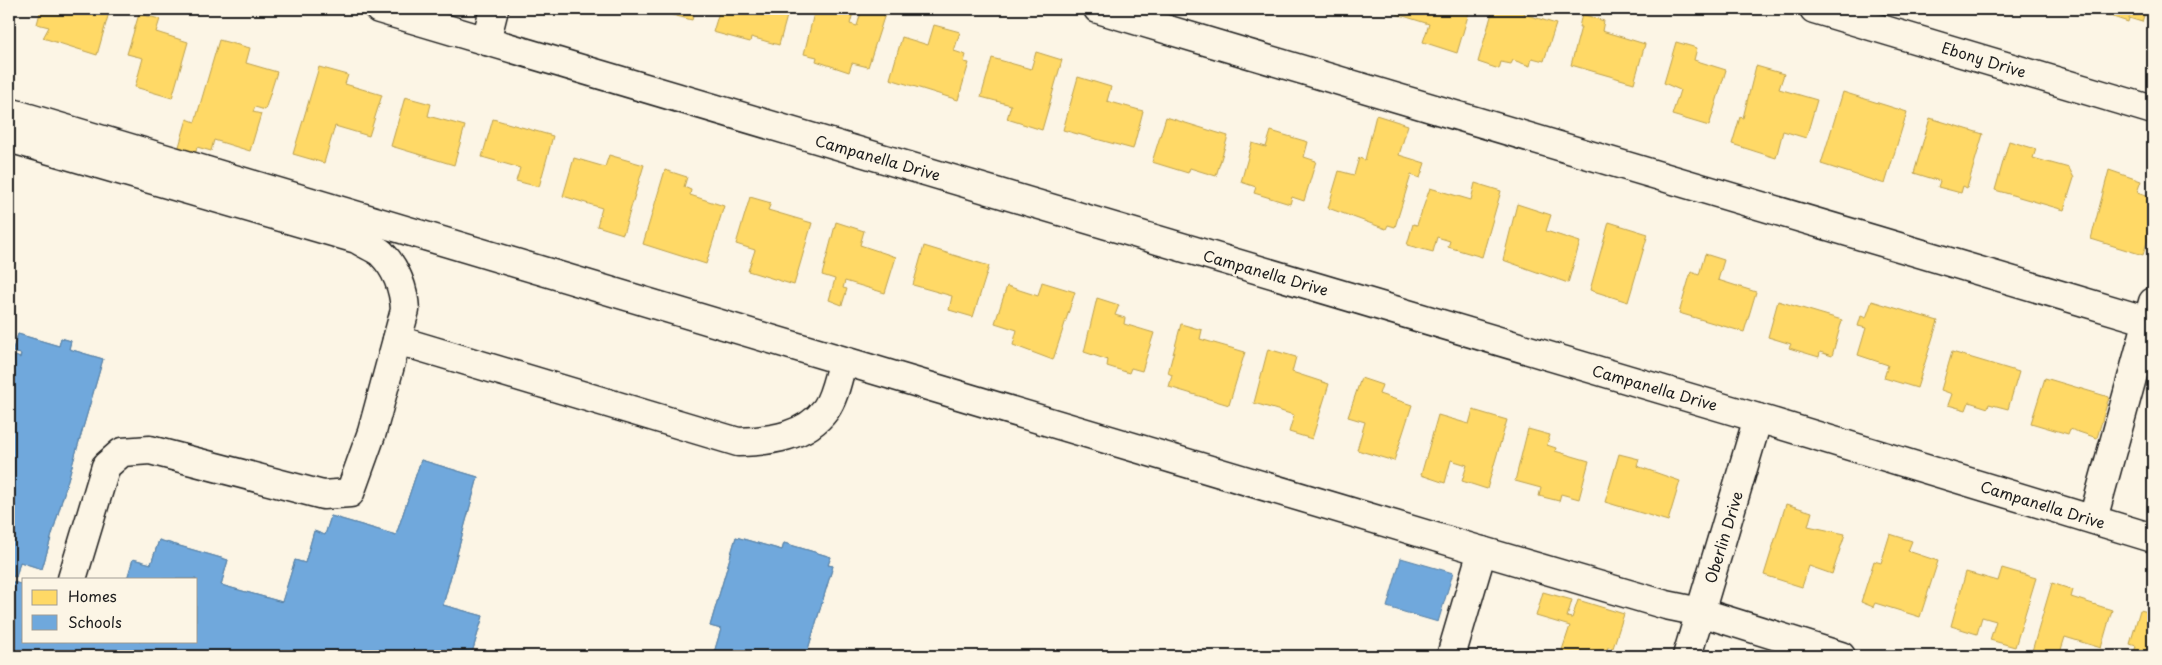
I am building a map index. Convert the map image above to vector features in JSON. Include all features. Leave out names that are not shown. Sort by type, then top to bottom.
[{"type":"street","name":"Campanella Drive","points":[[379,9],[1758,418],[2153,538]]},
{"type":"street","points":[[486,41],[494,9]]},
{"type":"street","points":[[1098,9],[2150,311],[2093,519]]},
{"type":"street","name":"Ebony Drive","points":[[1814,9],[2153,110]]},
{"type":"street","points":[[9,112],[1482,551],[1666,605],[1700,612],[1841,656]]},
{"type":"street","points":[[9,138],[357,239],[380,253],[399,279],[405,295],[405,310],[372,432],[350,494],[323,495],[150,450],[122,452],[106,466],[72,578]]},
{"type":"street","points":[[399,279],[412,233]]},
{"type":"street","points":[[397,340],[738,442],[766,441],[789,436],[811,424],[826,408],[843,361]]},
{"type":"street","name":"Oberlin Drive","points":[[1687,656],[1758,418]]},
{"type":"street","points":[[1451,656],[1482,551]]},
{"type":"building: Homes","points":[[41,9],[110,9],[97,55],[43,38],[49,27],[37,24]]},
{"type":"building: Homes","points":[[649,9],[695,9],[692,20]]},
{"type":"building: Homes","points":[[720,9],[789,9],[779,45],[751,37],[750,42],[713,32]]},
{"type":"building: Homes","points":[[815,9],[854,9],[850,24],[857,26],[862,9],[885,14],[868,67],[852,63],[849,72],[816,61],[817,57],[804,54]]},
{"type":"building: Homes","points":[[1398,9],[1470,9],[1457,53],[1423,42],[1429,24],[1397,14]]},
{"type":"building: Homes","points":[[1493,9],[1526,10],[1524,14],[1556,24],[1544,61],[1532,58],[1530,66],[1513,60],[1511,64],[1501,62],[1499,69],[1478,62]]},
{"type":"building: Homes","points":[[2105,9],[2146,9],[2142,22],[2129,18],[2128,22],[2104,14]]},
{"type":"building: Homes","points":[[139,14],[160,19],[156,32],[188,42],[172,98],[135,87],[143,58],[127,54]]},
{"type":"building: Homes","points":[[1582,14],[1604,21],[1602,31],[1645,44],[1634,83],[1571,65],[1581,27],[1579,27]]},
{"type":"building: Homes","points":[[934,25],[960,32],[954,51],[966,55],[964,62],[969,63],[958,100],[890,79],[902,37],[928,45]]},
{"type":"building: Homes","points":[[219,40],[250,48],[246,63],[277,72],[265,110],[255,107],[253,112],[261,114],[250,151],[214,140],[211,151],[197,147],[195,155],[178,150],[187,119],[195,122]]},
{"type":"building: Homes","points":[[1676,42],[1697,48],[1694,60],[1726,70],[1709,126],[1672,115],[1680,90],[1664,83]]},
{"type":"building: Homes","points":[[1036,52],[1062,60],[1042,130],[1007,119],[1011,105],[981,97],[992,58],[1031,69]]},
{"type":"building: Homes","points":[[1756,66],[1784,74],[1779,89],[1817,100],[1806,138],[1783,131],[1776,158],[1732,144],[1740,117],[1743,118]]},
{"type":"building: Homes","points":[[319,67],[348,75],[345,84],[382,95],[369,136],[335,126],[324,163],[293,154]]},
{"type":"building: Homes","points":[[1078,77],[1111,87],[1107,101],[1143,111],[1133,149],[1063,130]]},
{"type":"building: Homes","points":[[1843,92],[1907,112],[1885,184],[1821,164]]},
{"type":"building: Homes","points":[[405,97],[431,104],[428,116],[465,126],[454,165],[391,146]]},
{"type":"building: Homes","points":[[1376,115],[1408,125],[1399,155],[1425,163],[1420,178],[1411,175],[1395,227],[1388,225],[1386,229],[1328,208],[1339,171],[1354,175],[1359,158],[1365,160]]},
{"type":"building: Homes","points":[[1166,117],[1228,136],[1216,176],[1190,168],[1188,173],[1152,162]]},
{"type":"building: Homes","points":[[1930,118],[1983,134],[1967,188],[1963,186],[1961,193],[1938,187],[1940,181],[1914,173]]},
{"type":"building: Homes","points":[[493,119],[553,136],[539,187],[516,181],[520,168],[482,157]]},
{"type":"building: Homes","points":[[1271,131],[1308,142],[1304,157],[1316,161],[1304,201],[1292,197],[1290,204],[1254,193],[1256,187],[1241,182],[1252,143],[1266,147]]},
{"type":"building: Homes","points":[[2009,141],[2036,149],[2033,158],[2069,168],[2074,178],[2064,210],[1995,190]]},
{"type":"building: Homes","points":[[609,155],[644,165],[623,234],[597,226],[602,208],[563,196],[574,158],[605,167]]},
{"type":"building: Homes","points":[[665,170],[687,177],[684,187],[691,190],[690,195],[724,206],[706,264],[643,244]]},
{"type":"building: Homes","points":[[2109,170],[2141,181],[2137,192],[2153,197],[2153,223],[2143,255],[2091,239]]},
{"type":"building: Homes","points":[[1475,183],[1501,191],[1482,257],[1448,247],[1450,241],[1437,237],[1433,252],[1407,245],[1413,224],[1417,225],[1430,188],[1471,200]]},
{"type":"building: Homes","points":[[750,197],[771,203],[768,210],[812,223],[794,285],[748,271],[755,250],[736,244]]},
{"type":"building: Homes","points":[[1517,204],[1551,215],[1546,231],[1580,242],[1568,283],[1503,260]]},
{"type":"building: Homes","points":[[836,222],[864,231],[860,245],[896,257],[885,293],[845,281],[843,288],[847,289],[842,305],[829,300],[835,279],[822,275]]},
{"type":"building: Homes","points":[[1609,222],[1648,234],[1628,302],[1590,290]]},
{"type":"building: Homes","points":[[924,246],[989,266],[973,317],[949,310],[952,296],[913,285]]},
{"type":"building: Homes","points":[[1705,254],[1724,260],[1718,280],[1756,292],[1744,332],[1679,313],[1691,272],[1699,275]]},
{"type":"building: Homes","points":[[1042,282],[1075,292],[1053,360],[1013,345],[1017,330],[995,323],[1007,286],[1038,296]]},
{"type":"building: Homes","points":[[1097,298],[1119,305],[1115,315],[1125,318],[1124,324],[1154,333],[1142,371],[1131,368],[1129,373],[1107,366],[1108,360],[1084,352]]},
{"type":"building: Homes","points":[[1778,301],[1842,320],[1832,356],[1820,352],[1819,357],[1789,348],[1791,344],[1768,337]]},
{"type":"building: Homes","points":[[1872,301],[1938,321],[1917,388],[1884,378],[1888,365],[1858,355],[1866,328],[1858,326],[1861,316],[1866,318]]},
{"type":"building: Homes","points":[[1181,324],[1202,330],[1200,339],[1245,352],[1229,405],[1169,387],[1172,375],[1168,373]]},
{"type":"building: Homes","points":[[1268,349],[1296,357],[1292,372],[1329,384],[1312,439],[1289,432],[1294,415],[1254,403]]},
{"type":"building: Homes","points":[[1952,352],[2019,372],[2008,409],[1989,404],[1988,408],[1969,402],[1966,410],[1948,405],[1952,394],[1941,390]]},
{"type":"building: Homes","points":[[1361,378],[1382,385],[1379,394],[1412,405],[1394,461],[1357,450],[1365,422],[1348,417]]},
{"type":"building: Homes","points":[[2045,378],[2109,397],[2097,438],[2070,429],[2068,434],[2031,423]]},
{"type":"building: Homes","points":[[1473,410],[1507,420],[1487,489],[1462,481],[1467,465],[1451,460],[1445,483],[1421,475],[1438,415],[1469,424]]},
{"type":"building: Homes","points":[[1528,429],[1550,435],[1547,445],[1556,448],[1555,451],[1589,461],[1579,499],[1561,494],[1559,501],[1539,496],[1541,488],[1515,481]]},
{"type":"building: Homes","points":[[1619,454],[1639,459],[1637,466],[1680,481],[1668,521],[1605,502]]},
{"type":"building: Homes","points":[[1786,504],[1812,512],[1808,526],[1845,534],[1832,574],[1809,566],[1802,587],[1764,575]]},
{"type":"building: Homes","points":[[1890,534],[1912,541],[1908,551],[1938,561],[1920,617],[1875,603],[1873,607],[1861,602],[1874,561],[1881,563]]},
{"type":"building: Homes","points":[[2002,568],[2036,578],[2015,647],[1990,640],[1996,621],[1982,617],[1977,634],[1951,626],[1966,572],[1998,581]]},
{"type":"building: Homes","points":[[2052,583],[2073,590],[2071,597],[2112,610],[2101,648],[2065,637],[2059,656],[2032,651]]},
{"type":"building: Homes","points":[[1543,592],[1572,600],[1567,617],[1572,618],[1578,600],[1624,614],[1613,648],[1608,647],[1605,656],[1560,656],[1570,626],[1536,616]]},
{"type":"building: Homes","points":[[2140,610],[2153,613],[2153,656],[2133,656],[2136,646],[2130,644]]},
{"type":"building: Schools","points":[[18,334],[59,346],[61,338],[71,341],[69,349],[103,359],[42,569],[20,562],[16,577],[9,575],[9,376],[15,356],[20,358],[21,354],[12,352]]},
{"type":"building: Schools","points":[[18,334],[59,346],[61,338],[71,341],[69,349],[103,359],[42,569],[20,562],[16,577],[9,575],[9,376],[15,356],[20,358],[21,354],[12,352]]},
{"type":"building: Schools","points":[[421,460],[478,477],[443,605],[483,616],[471,656],[9,656],[9,581],[22,584],[22,642],[198,642],[198,578],[127,578],[133,559],[151,564],[159,540],[228,560],[221,585],[282,602],[295,560],[305,563],[314,531],[325,535],[331,516],[396,535]]},
{"type":"building: Schools","points":[[421,460],[478,477],[443,605],[483,616],[471,656],[9,656],[9,581],[22,584],[22,642],[198,642],[198,578],[127,578],[133,559],[151,564],[159,540],[228,560],[221,585],[282,602],[295,560],[305,563],[314,531],[325,535],[331,516],[396,535]]},
{"type":"building: Schools","points":[[736,537],[782,550],[784,543],[831,557],[828,565],[833,566],[806,656],[713,656],[721,629],[710,626]]},
{"type":"building: Schools","points":[[736,537],[782,550],[784,543],[831,557],[828,565],[833,566],[806,656],[713,656],[721,629],[710,626]]},
{"type":"building: Schools","points":[[1401,558],[1453,573],[1438,622],[1387,607]]}]
